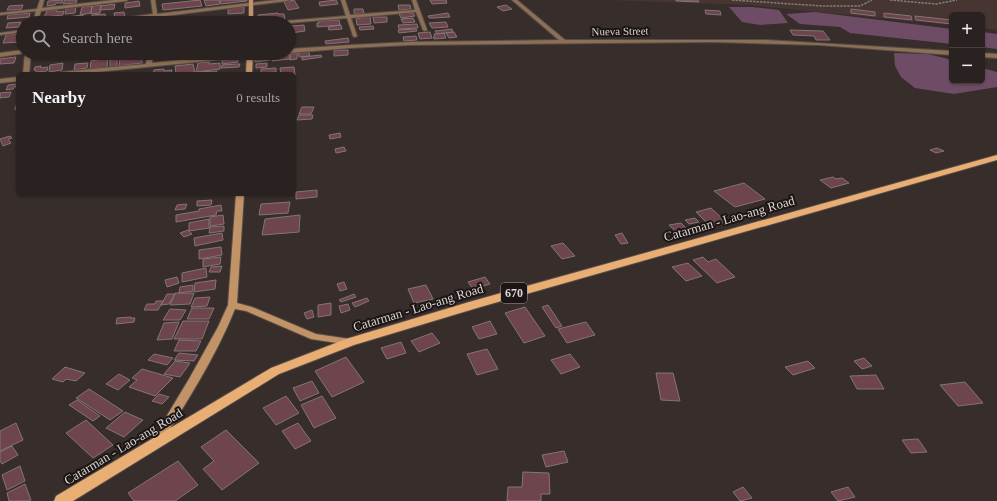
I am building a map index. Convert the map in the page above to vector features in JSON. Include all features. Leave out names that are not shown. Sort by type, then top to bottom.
[{"type":"main road","name":"Catarman - Lao-ang Road","points":[[61,501],[275,371],[350,342],[473,305],[997,157]]},
{"type":"street","points":[[37,16],[42,0]]},
{"type":"street","points":[[0,14],[126,0]]},
{"type":"street","points":[[154,0],[155,15]]},
{"type":"street","points":[[147,16],[251,2],[287,0]]},
{"type":"street","points":[[343,0],[355,36]]},
{"type":"street","points":[[414,0],[426,30]]},
{"type":"street","points":[[514,0],[564,42]]},
{"type":"street","points":[[251,2],[251,16]]},
{"type":"street","points":[[296,21],[418,11]]},
{"type":"street","points":[[0,34],[16,32]]},
{"type":"street","name":"Nueva Street","points":[[296,50],[325,47],[395,45],[740,41],[949,53]]},
{"type":"street","points":[[0,55],[16,53]]},
{"type":"street","points":[[985,55],[997,56]]},
{"type":"street","points":[[26,72],[27,60]]},
{"type":"street","points":[[149,60],[149,65]]},
{"type":"street","points":[[81,72],[195,60]]},
{"type":"street","points":[[249,72],[250,60]]},
{"type":"street","points":[[0,81],[16,78]]},
{"type":"street","points":[[156,442],[193,382],[223,326],[232,305],[240,196]]},
{"type":"street","points":[[232,305],[249,309],[314,337],[350,342]]},
{"type":"path","points":[[732,0],[822,6],[860,6],[872,0]]},
{"type":"path","points":[[890,0],[936,4],[957,0]]},
{"type":"shaded area","points":[[606,0],[997,0],[997,30],[985,28],[985,12],[949,12],[949,25],[747,5]]},
{"type":"shaded area","points":[[729,7],[752,7],[779,10],[788,23],[760,25],[742,22]]},
{"type":"shaded area","points":[[815,12],[949,29],[949,44],[850,33],[840,27],[800,24],[786,14]]},
{"type":"shaded area","points":[[985,32],[997,34],[997,49],[985,47]]},
{"type":"shaded area","points":[[894,53],[928,54],[949,59],[949,84],[985,84],[985,69],[997,72],[997,87],[954,94],[915,88],[901,77],[895,66]]},
{"type":"building","points":[[63,0],[62,3],[47,6],[48,1]]},
{"type":"building","points":[[65,0],[77,0],[76,3],[63,4]]},
{"type":"building","points":[[200,0],[202,6],[163,10],[162,4]]},
{"type":"building","points":[[204,0],[219,0],[220,4],[206,6]]},
{"type":"building","points":[[220,0],[247,0],[247,1],[221,4]]},
{"type":"building","points":[[294,0],[299,8],[288,10],[284,2]]},
{"type":"building","points":[[336,0],[338,4],[320,6],[319,2]]},
{"type":"building","points":[[430,0],[446,0],[447,3],[432,4]]},
{"type":"building","points":[[698,0],[699,2],[676,1]]},
{"type":"building","points":[[139,1],[140,6],[125,8],[125,3]]},
{"type":"building","points":[[115,4],[114,9],[100,10],[101,6]]},
{"type":"building","points":[[23,5],[21,10],[7,10],[9,6]]},
{"type":"building","points":[[101,5],[100,13],[91,14],[92,6]]},
{"type":"building","points":[[398,5],[410,5],[411,9],[399,10]]},
{"type":"building","points":[[506,5],[512,9],[503,11],[497,7]]},
{"type":"building","points":[[92,6],[91,13],[80,15],[82,7]]},
{"type":"building","points":[[76,7],[75,13],[65,14],[66,8]]},
{"type":"building","points":[[244,7],[244,13],[228,14],[228,8]]},
{"type":"building","points":[[354,9],[363,9],[364,13],[354,14]]},
{"type":"building","points":[[851,9],[875,12],[875,16],[851,13]]},
{"type":"building","points":[[705,10],[720,11],[721,15],[706,14]]},
{"type":"building","points":[[47,11],[64,11],[63,15],[44,16]]},
{"type":"building","points":[[124,12],[125,16],[115,16],[114,13]]},
{"type":"building","points":[[30,13],[29,16],[16,16],[16,18],[7,19],[8,15]]},
{"type":"building","points":[[278,13],[284,14],[284,16],[258,16]]},
{"type":"building","points":[[413,13],[415,16],[401,18],[399,14]]},
{"type":"building","points":[[448,13],[450,17],[429,18],[428,16]]},
{"type":"building","points":[[884,13],[911,16],[912,20],[884,17]]},
{"type":"building","points":[[105,14],[105,16],[92,16]]},
{"type":"building","points":[[370,16],[371,24],[357,25],[356,19]]},
{"type":"building","points":[[915,16],[949,20],[949,24],[916,20]]},
{"type":"building","points":[[373,17],[387,17],[387,22],[374,23]]},
{"type":"building","points":[[413,18],[415,22],[403,23],[401,19]]},
{"type":"building","points":[[339,20],[340,25],[317,27],[317,23],[319,23],[319,21]]},
{"type":"building","points":[[16,22],[16,27],[6,28],[8,23]]},
{"type":"building","points":[[446,22],[448,27],[432,28],[429,23]]},
{"type":"building","points":[[417,24],[418,28],[399,29],[398,25]]},
{"type":"building","points":[[304,25],[305,31],[296,32],[296,26]]},
{"type":"building","points":[[341,25],[342,29],[329,30],[328,27]]},
{"type":"building","points":[[373,26],[374,29],[360,30],[359,27]]},
{"type":"building","points":[[416,29],[417,31],[399,33],[398,30]]},
{"type":"building","points":[[452,29],[453,32],[437,34],[435,31]]},
{"type":"building","points":[[790,30],[823,31],[830,40],[816,40],[814,36],[793,35]]},
{"type":"building","points":[[430,32],[432,38],[420,39],[418,33]]},
{"type":"building","points":[[454,32],[457,37],[449,38],[446,33]]},
{"type":"building","points":[[444,33],[446,38],[434,39],[433,37],[435,37],[434,34]]},
{"type":"building","points":[[16,34],[16,42],[3,43],[6,35]]},
{"type":"building","points":[[416,36],[417,40],[404,41],[403,37]]},
{"type":"building","points":[[348,38],[349,42],[326,44],[325,41]]},
{"type":"building","points":[[308,50],[310,56],[299,57],[298,51]]},
{"type":"building","points":[[334,50],[348,50],[348,55],[334,56]]},
{"type":"building","points":[[321,55],[322,57],[302,60],[302,57]]},
{"type":"building","points":[[16,57],[14,63],[0,64],[0,59]]},
{"type":"building","points":[[108,60],[107,67],[90,69],[91,61]]},
{"type":"building","points":[[110,60],[117,60],[117,66],[110,67]]},
{"type":"building","points":[[120,60],[142,60],[142,63],[119,66]]},
{"type":"building","points":[[222,60],[238,60],[238,62],[222,64]]},
{"type":"building","points":[[255,60],[270,60],[255,62]]},
{"type":"building","points":[[209,62],[209,64],[220,63],[220,69],[196,72],[198,63]]},
{"type":"building","points":[[63,63],[62,70],[49,72],[50,65]]},
{"type":"building","points":[[88,63],[87,68],[74,70],[75,64]]},
{"type":"building","points":[[267,63],[267,67],[256,68],[256,64]]},
{"type":"building","points":[[193,64],[195,72],[176,72],[175,66]]},
{"type":"building","points":[[240,64],[239,67],[221,68],[222,65]]},
{"type":"building","points":[[41,66],[41,68],[48,67],[47,71],[36,72],[36,70],[34,70],[35,67]]},
{"type":"building","points":[[294,67],[295,72],[281,72],[280,68]]},
{"type":"building","points":[[276,68],[276,72],[261,72],[261,69]]},
{"type":"building","points":[[154,70],[172,70],[172,72],[154,72]]},
{"type":"building","points":[[16,84],[16,86],[13,89],[6,90],[8,85]]},
{"type":"building","points":[[11,92],[9,97],[0,98],[0,93]]},
{"type":"building","points":[[302,107],[314,107],[311,114],[299,114]]},
{"type":"building","points":[[299,115],[313,115],[312,119],[297,120]]},
{"type":"building","points":[[340,133],[341,137],[330,139],[329,135]]},
{"type":"building","points":[[10,136],[12,138],[8,139],[11,143],[3,146],[0,139]]},
{"type":"building","points":[[344,147],[346,151],[336,153],[335,149]]},
{"type":"building","points":[[937,148],[944,151],[936,153],[930,150]]},
{"type":"building","points":[[833,177],[836,179],[842,178],[849,183],[831,188],[820,180]]},
{"type":"building","points":[[744,183],[765,199],[735,207],[714,191]]},
{"type":"building","points":[[317,190],[317,197],[296,199],[296,192]]},
{"type":"building","points":[[212,200],[211,205],[197,206],[197,201]]},
{"type":"building","points":[[290,202],[288,213],[259,215],[261,204]]},
{"type":"building","points":[[187,204],[185,209],[175,210],[177,205]]},
{"type":"building","points":[[221,205],[222,211],[217,211],[216,215],[176,222],[176,215]]},
{"type":"building","points":[[711,208],[726,222],[710,226],[696,212]]},
{"type":"building","points":[[223,215],[224,224],[210,226],[210,217]]},
{"type":"building","points":[[300,215],[299,232],[262,235],[265,219]]},
{"type":"building","points":[[695,218],[699,222],[689,224],[685,220]]},
{"type":"building","points":[[209,219],[209,228],[189,231],[189,223]]},
{"type":"building","points":[[681,223],[688,230],[677,233],[669,225]]},
{"type":"building","points":[[224,226],[224,231],[209,233],[210,227]]},
{"type":"building","points":[[188,230],[192,234],[184,237],[180,233]]},
{"type":"building","points":[[222,233],[223,240],[195,246],[194,238]]},
{"type":"building","points":[[622,233],[628,243],[621,244],[615,235]]},
{"type":"building","points":[[563,243],[575,256],[562,259],[551,246]]},
{"type":"building","points":[[221,247],[222,255],[199,259],[199,250]]},
{"type":"building","points":[[221,257],[220,264],[203,267],[203,259]]},
{"type":"building","points":[[703,257],[708,262],[716,259],[735,277],[717,283],[693,260]]},
{"type":"building","points":[[688,263],[702,276],[686,281],[672,267]]},
{"type":"building","points":[[222,266],[220,272],[209,272],[211,267]]},
{"type":"building","points":[[206,268],[207,277],[182,282],[182,273]]},
{"type":"building","points":[[177,277],[179,283],[167,287],[165,280]]},
{"type":"building","points":[[485,277],[490,284],[473,289],[468,282]]},
{"type":"building","points":[[216,280],[215,289],[194,292],[195,283]]},
{"type":"building","points":[[344,282],[347,289],[340,291],[337,284]]},
{"type":"building","points":[[193,285],[193,291],[179,293],[180,287]]},
{"type":"building","points":[[426,285],[433,299],[414,303],[408,289]]},
{"type":"building","points":[[175,293],[194,293],[190,304],[170,305]]},
{"type":"building","points":[[167,294],[175,294],[169,304],[161,305]]},
{"type":"building","points":[[354,294],[356,297],[341,302],[339,300]]},
{"type":"building","points":[[210,297],[207,306],[191,307],[195,298]]},
{"type":"building","points":[[367,298],[369,301],[355,307],[352,303]]},
{"type":"building","points":[[156,301],[163,301],[158,310],[144,310],[147,304],[155,304]]},
{"type":"building","points":[[331,303],[331,315],[318,317],[318,305]]},
{"type":"building","points":[[348,304],[350,310],[341,313],[339,306]]},
{"type":"building","points":[[548,305],[562,326],[556,328],[542,307]]},
{"type":"building","points":[[525,307],[545,336],[524,343],[505,313]]},
{"type":"building","points":[[192,308],[214,308],[209,319],[187,319]]},
{"type":"building","points":[[170,309],[186,310],[180,320],[163,320]]},
{"type":"building","points":[[312,310],[314,317],[307,319],[304,313]]},
{"type":"building","points":[[131,317],[130,318],[135,318],[134,322],[116,324],[117,318]]},
{"type":"building","points":[[183,321],[209,321],[202,339],[174,339]]},
{"type":"building","points":[[490,321],[497,334],[479,339],[472,327]]},
{"type":"building","points":[[179,322],[172,339],[157,340],[164,323]]},
{"type":"building","points":[[586,322],[595,335],[567,343],[558,329]]},
{"type":"building","points":[[432,333],[440,343],[419,352],[411,341]]},
{"type":"building","points":[[179,340],[201,341],[196,351],[174,351]]},
{"type":"building","points":[[401,342],[406,353],[387,359],[381,348]]},
{"type":"building","points":[[487,349],[498,369],[477,375],[467,354]]},
{"type":"building","points":[[179,353],[198,355],[194,361],[174,360]]},
{"type":"building","points":[[154,354],[173,358],[167,365],[148,360]]},
{"type":"building","points":[[570,354],[580,367],[561,374],[551,360]]},
{"type":"building","points":[[346,357],[364,382],[332,397],[315,371]]},
{"type":"building","points":[[864,358],[872,366],[862,369],[854,361]]},
{"type":"building","points":[[175,361],[190,363],[180,377],[164,374]]},
{"type":"building","points":[[808,361],[815,368],[793,375],[785,367]]},
{"type":"building","points":[[65,367],[85,373],[76,381],[66,379],[63,382],[52,379]]},
{"type":"building","points":[[142,369],[173,378],[155,396],[129,387],[137,380],[132,378]]},
{"type":"building","points":[[656,373],[673,373],[680,401],[661,400]]},
{"type":"building","points":[[119,374],[130,380],[118,390],[106,384]]},
{"type":"building","points":[[876,375],[884,389],[857,389],[850,376]]},
{"type":"building","points":[[312,381],[319,393],[300,401],[293,388]]},
{"type":"building","points":[[965,382],[983,403],[958,406],[940,385]]},
{"type":"building","points":[[89,389],[123,411],[110,420],[76,398]]},
{"type":"building","points":[[159,394],[169,397],[162,404],[152,401]]},
{"type":"building","points":[[286,396],[299,413],[276,425],[263,408]]},
{"type":"building","points":[[322,396],[336,418],[314,428],[301,405]]},
{"type":"building","points":[[77,400],[100,416],[93,421],[69,405]]},
{"type":"building","points":[[125,412],[143,420],[124,437],[106,428]]},
{"type":"building","points":[[86,420],[113,445],[93,458],[66,433]]},
{"type":"building","points":[[16,423],[23,440],[0,451],[0,431]]},
{"type":"building","points":[[298,423],[311,441],[295,449],[282,431]]},
{"type":"building","points":[[226,430],[259,463],[222,490],[203,469],[214,461],[201,447]]},
{"type":"building","points":[[918,439],[927,452],[911,453],[902,440]]},
{"type":"building","points":[[12,446],[18,455],[2,464],[0,461],[0,452]]},
{"type":"building","points":[[564,451],[568,462],[546,467],[542,455]]},
{"type":"building","points":[[178,461],[198,485],[175,501],[134,501],[128,493]]},
{"type":"building","points":[[20,466],[25,481],[7,490],[2,475]]},
{"type":"building","points":[[523,472],[549,473],[550,494],[541,494],[541,501],[507,501],[508,487],[522,487]]},
{"type":"building","points":[[25,484],[31,500],[9,501],[7,493]]},
{"type":"building","points":[[743,487],[752,498],[740,501],[733,492]]},
{"type":"building","points":[[848,487],[855,497],[838,501],[831,492]]}]
